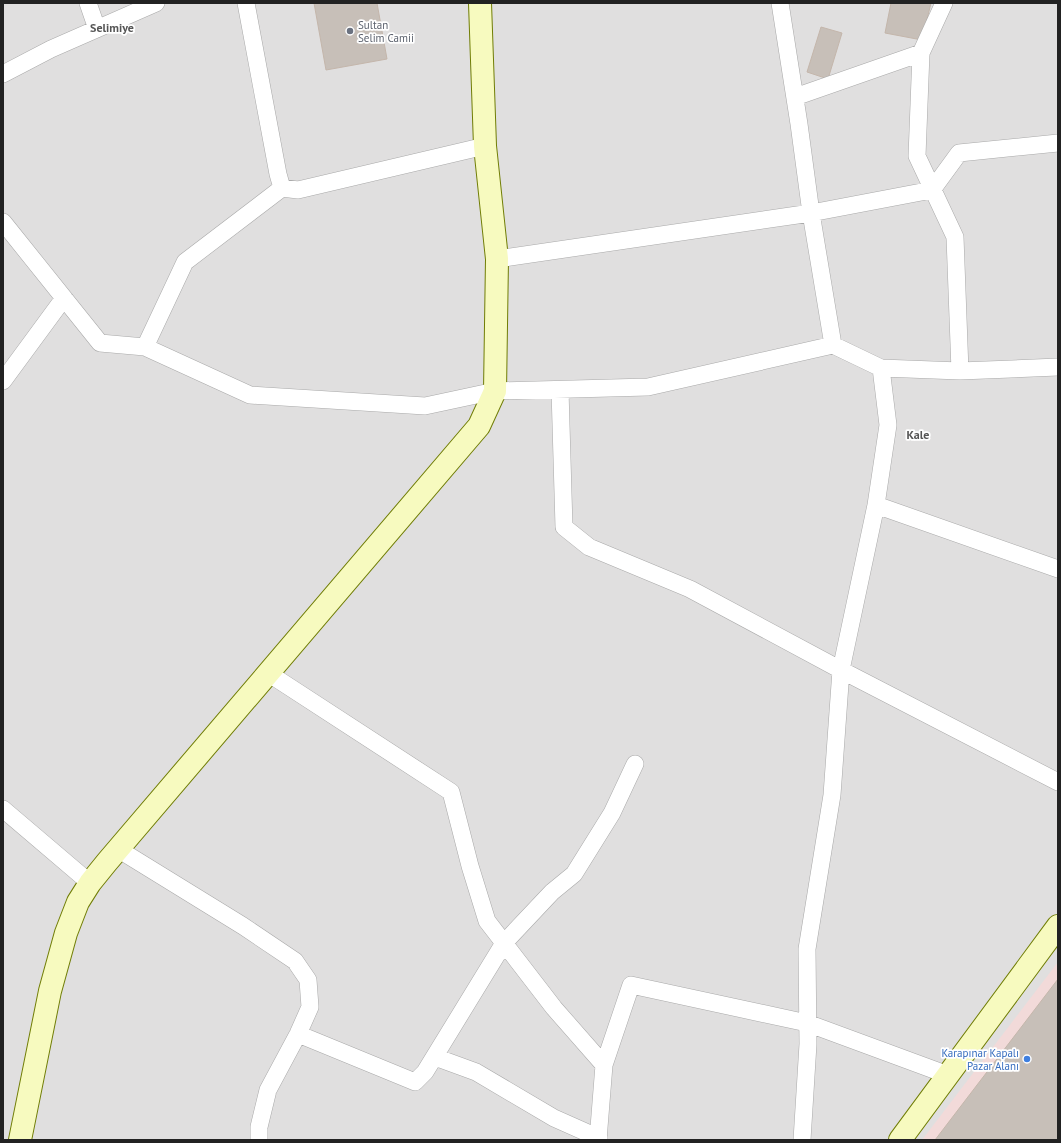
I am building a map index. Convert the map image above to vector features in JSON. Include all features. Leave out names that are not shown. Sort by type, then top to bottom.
[{"type":"street","points":[[88,3],[97,29]]},
{"type":"street","points":[[3,74],[51,50],[156,3]]},
{"type":"street","points":[[246,3],[278,174],[282,188]]},
{"type":"street","points":[[20,1140],[50,991],[68,927],[78,902],[90,883],[479,426],[495,391],[496,259],[485,146],[480,3]]},
{"type":"street","points":[[780,3],[795,97],[810,213],[833,345]]},
{"type":"street","points":[[944,3],[921,53],[917,156],[955,237],[960,371]]},
{"type":"street","points":[[795,97],[921,53]]},
{"type":"street","points":[[496,259],[810,213],[932,190],[959,153],[1058,143]]},
{"type":"street","points":[[144,347],[186,262],[282,188],[298,190],[485,146]]},
{"type":"street","points":[[3,222],[100,343],[144,347],[250,396],[425,406],[495,391],[648,387],[833,345],[881,368],[960,371],[1058,367]]},
{"type":"street","points":[[3,381],[64,298]]},
{"type":"street","points":[[802,1140],[808,1044],[807,949],[832,795],[841,670],[876,505],[888,424],[881,368]]},
{"type":"street","points":[[560,390],[564,527],[589,547],[690,590],[1058,782]]},
{"type":"street","points":[[876,505],[1058,570]]},
{"type":"street","points":[[268,673],[451,792],[470,866],[487,922],[554,1008],[604,1065]]},
{"type":"street","points":[[298,1034],[415,1082],[426,1072],[504,943],[552,892],[574,874],[612,813],[635,764]]},
{"type":"street","points":[[3,809],[90,883]]},
{"type":"street","points":[[118,849],[243,926],[295,961],[308,980],[310,1007],[298,1034],[268,1090],[259,1127],[259,1140]]},
{"type":"street","points":[[900,1140],[1058,926]]},
{"type":"street","points":[[435,1057],[476,1072],[554,1118],[598,1139],[604,1065],[630,985],[807,1023],[948,1075]]},
{"type":"shaded area","points":[[3,3],[1058,3],[1058,1140],[3,1140]]},
{"type":"shaded area","name":"Karapınar Kapalı Pazar Alanı","points":[[1058,962],[1058,1140],[922,1140]]},
{"type":"building","name":"Sultan Selim Camii","points":[[314,3],[377,3],[387,59],[326,70]]},
{"type":"building","points":[[891,3],[931,3],[922,40],[885,33]]},
{"type":"building","points":[[821,27],[842,33],[828,79],[807,72]]},
{"type":"building","name":"Karapınar Kapalı Pazar Alanı","points":[[1058,979],[1058,1140],[935,1140]]},
{"type":"place","name":"Sultan Selim Camii","points":[[350,31]]},
{"type":"place","name":"Karapınar Kapalı Pazar Alanı","points":[[1027,1059]]},
{"type":"district","name":"Selimiye","points":[[112,28]]},
{"type":"district","name":"Kale","points":[[918,435]]}]
